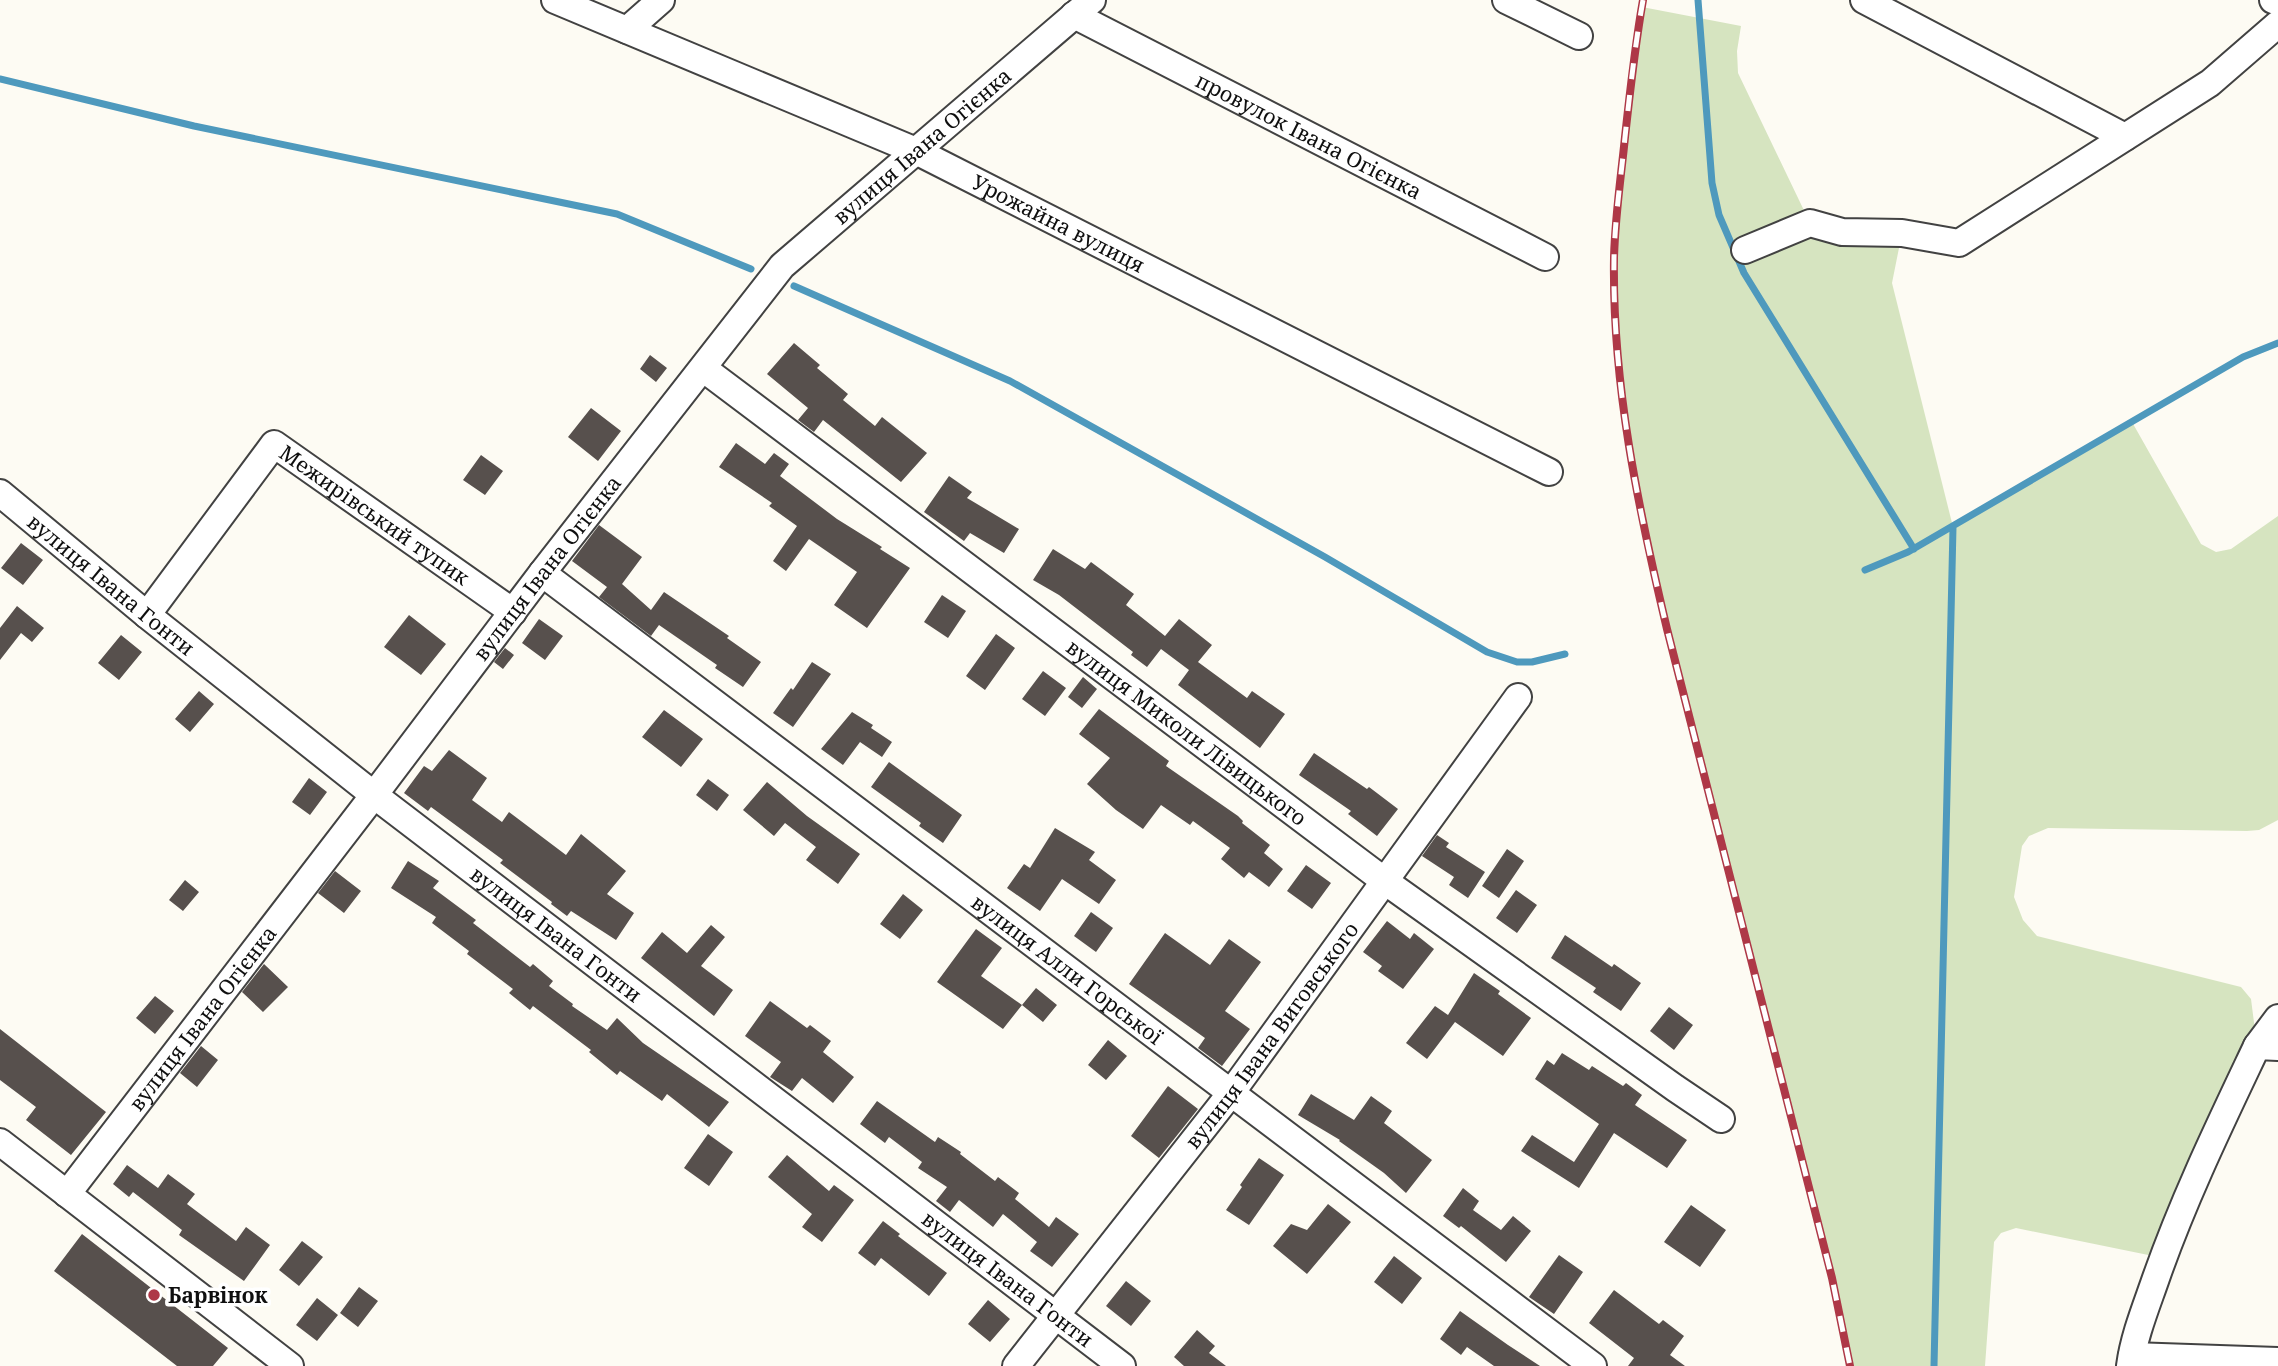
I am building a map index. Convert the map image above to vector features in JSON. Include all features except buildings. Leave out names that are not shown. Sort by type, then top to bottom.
[{"type":"street","name":"Урожайна вулиця","points":[[555,0],[916,150],[1549,472]]},
{"type":"street","points":[[627,30],[661,0]]},
{"type":"street","points":[[1506,0],[1578,36]]},
{"type":"street","points":[[1864,0],[2126,137]]},
{"type":"street","points":[[2273,0],[2278,2]]},
{"type":"street","name":"вулиця Івана Огієнка","points":[[66,1194],[542,573],[782,266],[1083,7]]},
{"type":"street","name":"провулок Івана Огієнка","points":[[1083,7],[1545,257]]},
{"type":"street","points":[[1745,250],[1810,223],[1842,232],[1902,233],[1959,243],[2210,83],[2278,24]]},
{"type":"street","name":"вулиця Миколи Лівицького","points":[[704,369],[1386,882],[1721,1119]]},
{"type":"street","name":"Межирівський тупик","points":[[147,615],[274,444],[513,612]]},
{"type":"street","name":"вулиця Івана Гонти","points":[[0,493],[147,615],[374,795],[1122,1366]]},
{"type":"street","name":"вулиця Алли Горської","points":[[542,573],[1593,1366]]},
{"type":"street","name":"вулиця Івана Виговського","points":[[1016,1366],[1231,1093],[1518,697]]},
{"type":"street","points":[[2278,1018],[2268,1047],[2204,1158],[2163,1258],[2131,1361],[2278,1361]]},
{"type":"street","points":[[0,1142],[290,1366]]},
{"type":"green space","points":[[1642,7],[1741,26],[1737,51],[1738,73],[1810,223],[1902,233],[1892,283],[1953,527],[2132,422],[2201,544],[2216,552],[2231,549],[2278,516],[2278,820],[2259,830],[2247,831],[2048,828],[2029,836],[2022,846],[2014,897],[2023,920],[2037,936],[2241,987],[2251,999],[2257,1046],[2163,1258],[2016,1228],[2001,1233],[1994,1242],[1985,1366],[1850,1366],[1832,1278],[1660,599],[1635,482],[1626,424],[1619,365],[1614,268],[1622,155]]},
{"type":"waterway","points":[[1698,0],[1712,183],[1719,215],[1744,273],[1914,549]]},
{"type":"waterway","points":[[0,79],[194,126],[617,214],[751,269]]},
{"type":"waterway","points":[[794,286],[1010,381],[1325,557],[1487,652],[1517,662],[1532,662],[1565,654]]},
{"type":"waterway","points":[[1865,570],[1908,552],[2243,357],[2278,343]]},
{"type":"waterway","points":[[1934,1366],[1953,527]]},
{"type":"railway","points":[[1643,0],[1629,103],[1614,258],[1617,352],[1622,399],[1637,491],[1667,629],[1832,1278],[1850,1366]]},
{"type":"place","name":"Барвінок","points":[[154,1295]]}]
